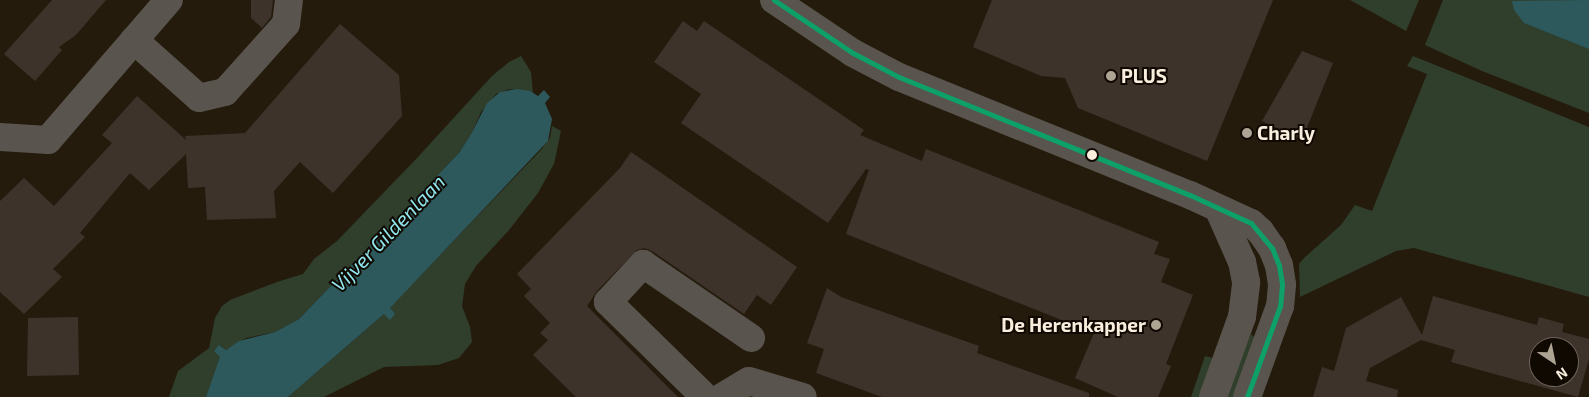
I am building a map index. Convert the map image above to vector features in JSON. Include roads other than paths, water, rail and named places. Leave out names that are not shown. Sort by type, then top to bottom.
[{"type":"street","points":[[0,137],[48,140],[169,0]]},
{"type":"street","points":[[134,40],[199,98],[225,92],[286,24],[288,0]]},
{"type":"street","points":[[774,0],[853,53],[899,77],[1190,195],[1219,210],[1240,217],[1260,231],[1272,248],[1279,265],[1282,285],[1280,306],[1247,397]]},
{"type":"street","points":[[1213,397],[1242,317],[1246,282],[1242,262],[1219,210]]},
{"type":"street","points":[[705,397],[608,302],[643,264],[751,338]]},
{"type":"street","points":[[722,397],[749,381],[803,397]]},
{"type":"water","points":[[1589,0],[1589,49],[1524,23],[1514,10],[1512,1]]},
{"type":"water","name":"Vijver Gildenlaan","points":[[517,89],[530,91],[538,96],[544,90],[550,97],[545,103],[552,119],[548,141],[390,308],[395,314],[390,320],[384,314],[288,397],[206,397],[220,357],[214,351],[219,345],[226,350],[239,341],[275,332],[299,319],[459,153],[487,103],[500,92]]},
{"type":"place","name":"PLUS","points":[[1111,76]]},
{"type":"place","name":"Charly","points":[[1247,133]]},
{"type":"place","name":"De Herenkapper","points":[[1156,325]]}]
